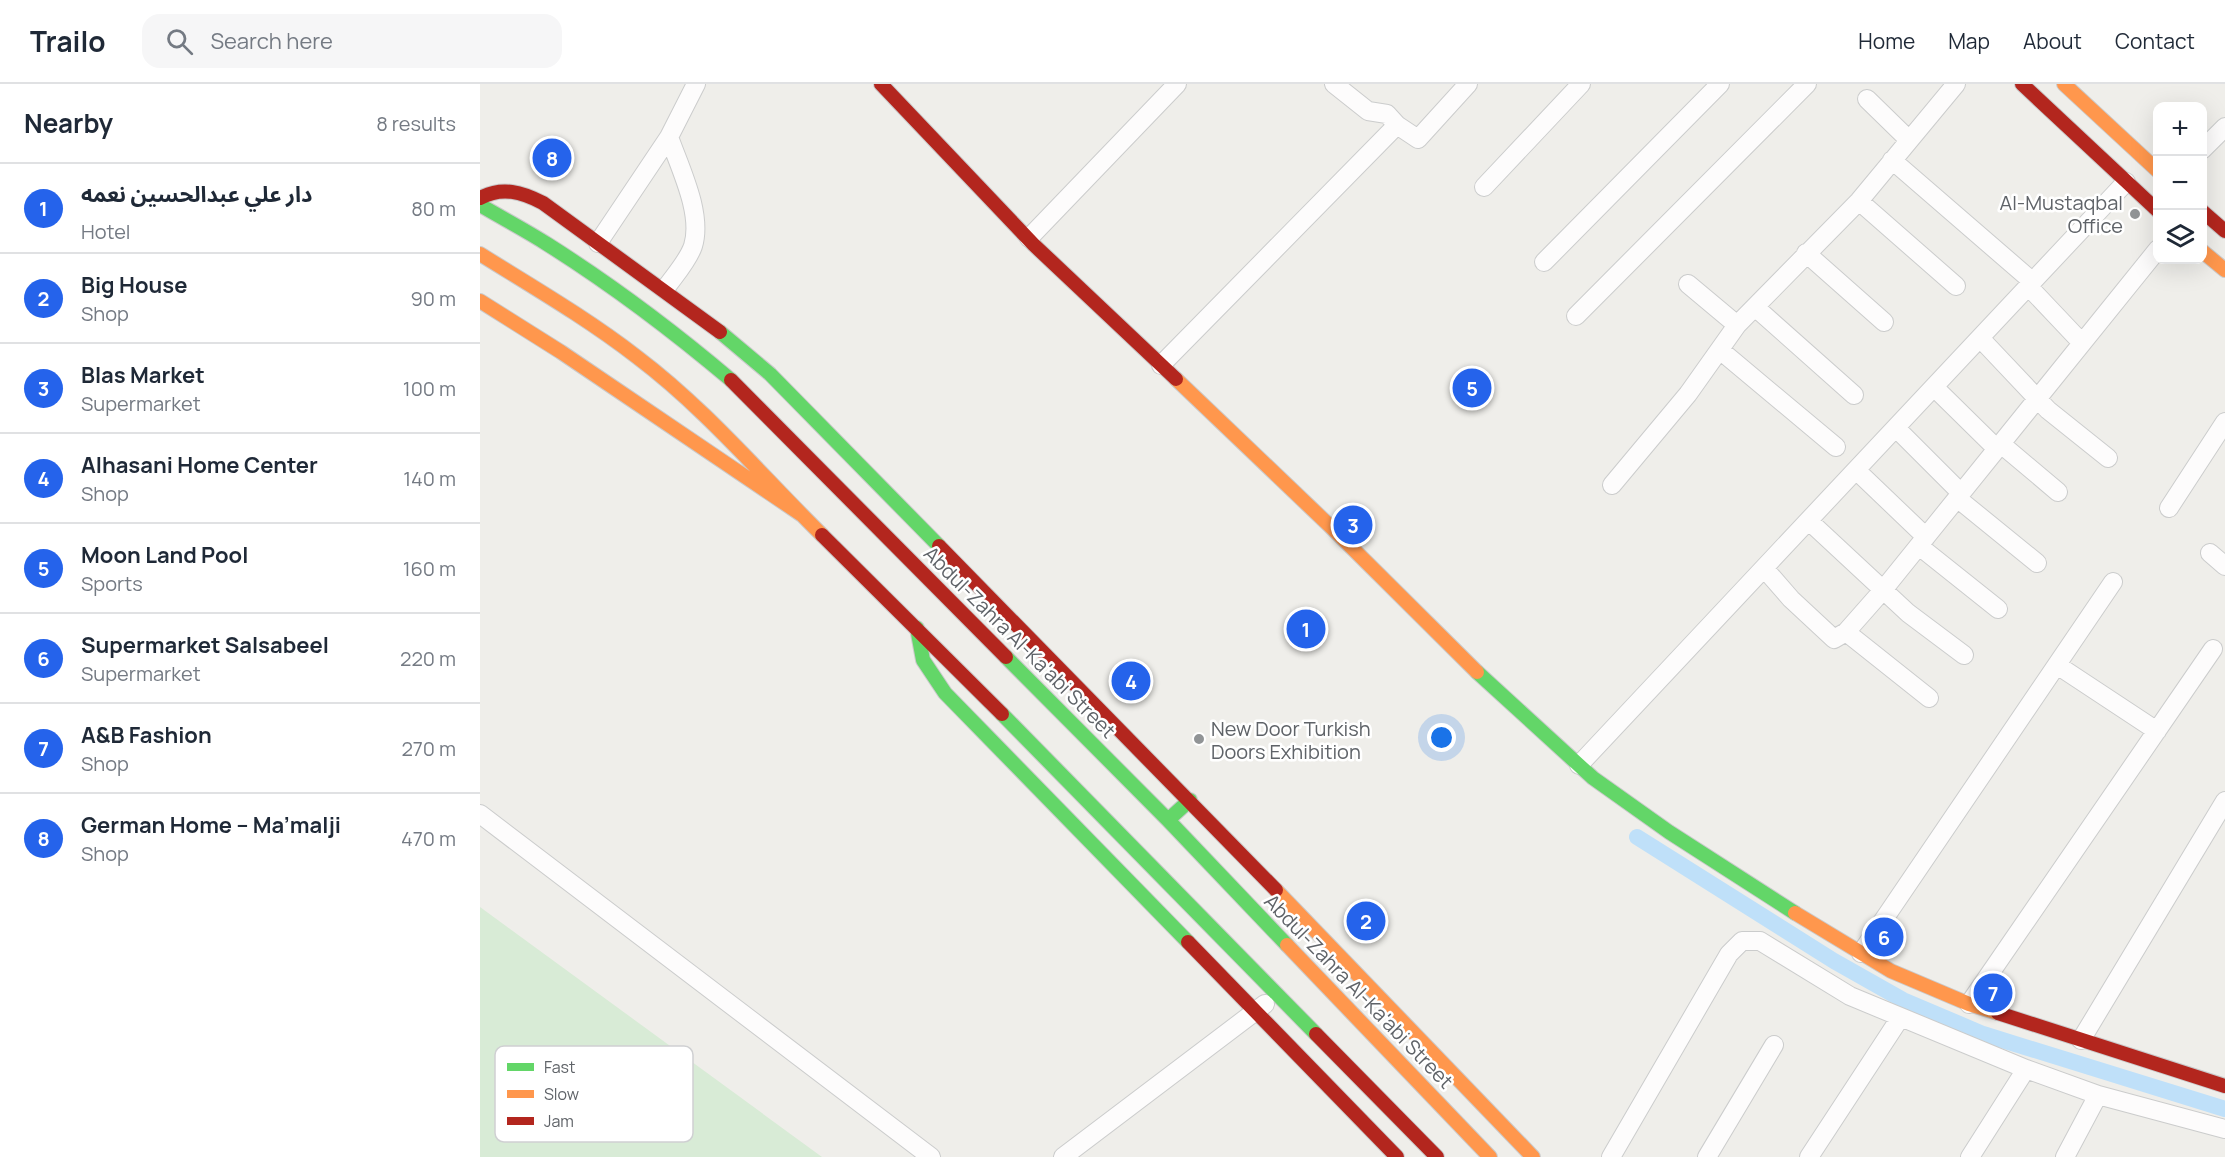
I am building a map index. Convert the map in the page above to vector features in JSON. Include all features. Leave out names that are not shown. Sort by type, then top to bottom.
[{"type":"main road","points":[[881,84],[1029,238],[1332,528],[1477,672],[1593,778],[1669,832],[1891,971],[1970,1004],[2225,1086]]},
{"type":"main road","points":[[2022,84],[2156,210]]},
{"type":"main road","points":[[2064,84],[2153,167]]},
{"type":"main road","points":[[480,198],[502,191],[524,194],[538,201],[716,327],[770,374],[1190,800],[1533,1157]]},
{"type":"main road","name":"Abdul-Zahra Al-Ka'abi Street","points":[[480,205],[554,248],[632,301],[694,348],[746,392],[1168,820],[1490,1157]]},
{"type":"main road","points":[[2207,215],[2225,231]]},
{"type":"main road","points":[[480,254],[545,293],[638,357],[707,416],[802,515],[917,628],[1437,1157]]},
{"type":"main road","points":[[2207,255],[2225,270]]},
{"type":"main road","points":[[480,301],[552,346],[802,515]]},
{"type":"main road","points":[[917,628],[923,660],[945,693],[1398,1157]]},
{"type":"main road","points":[[1168,820],[1190,800]]},
{"type":"main road","points":[[1447,1131],[1454,1118]]},
{"type":"main road","points":[[1420,1140],[1435,1139]]},
{"type":"street","points":[[598,243],[669,137],[696,84]]},
{"type":"street","points":[[1029,238],[1177,84]]},
{"type":"street","points":[[1344,87],[1368,111],[1387,114],[1397,125],[1418,139],[1468,84]]},
{"type":"street","points":[[1484,187],[1581,84]]},
{"type":"street","points":[[1544,262],[1720,84]]},
{"type":"street","points":[[1576,316],[1807,84]]},
{"type":"street","points":[[1612,485],[1688,394],[1737,325],[1859,201],[1956,84]]},
{"type":"street","points":[[1867,99],[1909,140]]},
{"type":"street","points":[[1161,365],[1397,125]]},
{"type":"street","points":[[2207,145],[2225,127]]},
{"type":"street","points":[[665,289],[693,247],[695,234],[691,202],[669,137]]},
{"type":"street","points":[[1892,160],[2031,284],[2082,343]]},
{"type":"street","points":[[1579,765],[2126,182]]},
{"type":"street","points":[[1859,201],[1956,286]]},
{"type":"street","points":[[1806,253],[1884,322]]},
{"type":"street","points":[[1764,568],[1791,599],[1834,639],[1846,632],[1883,590],[2153,254]]},
{"type":"street","points":[[1688,284],[1737,325]]},
{"type":"street","points":[[1755,307],[1854,395]]},
{"type":"street","points":[[1980,338],[2048,410],[2108,458]]},
{"type":"street","points":[[1720,350],[1836,447]]},
{"type":"street","points":[[1934,387],[1999,447],[2058,492]]},
{"type":"street","points":[[2169,508],[2225,422]]},
{"type":"street","points":[[1896,428],[1959,495],[2037,563]]},
{"type":"street","points":[[1856,470],[1922,541],[1998,609]]},
{"type":"street","points":[[1809,521],[1908,613],[1964,655]]},
{"type":"street","points":[[2210,553],[2225,566]]},
{"type":"street","points":[[1861,952],[2113,582]]},
{"type":"street","points":[[1846,632],[1929,698]]},
{"type":"street","points":[[1970,1004],[2213,649]]},
{"type":"street","points":[[2057,665],[2157,731]]},
{"type":"street","points":[[2081,1040],[2225,801]]},
{"type":"street","points":[[480,814],[932,1157]]},
{"type":"street","points":[[1611,1157],[1729,954],[1742,941],[1760,941],[1850,996],[2026,1070],[2098,1095],[2225,1129]]},
{"type":"street","points":[[1063,1157],[1278,994]]},
{"type":"street","points":[[1809,1157],[1900,1018]]},
{"type":"street","points":[[1707,1157],[1774,1045]]},
{"type":"street","points":[[1970,1157],[2026,1070]]},
{"type":"street","points":[[2065,1157],[2098,1095]]},
{"type":"green space","points":[[480,907],[670,1046],[495,1046],[495,1142],[693,1142],[693,1063],[822,1157],[480,1157]]},
{"type":"waterway","points":[[1637,837],[1834,961],[1903,1000],[1983,1034],[2225,1109]]},
{"type":"traffic: fast","points":[[480,205],[539,239],[618,292],[731,380]]},
{"type":"traffic: fast","points":[[720,332],[770,374],[939,546]]},
{"type":"traffic: fast","points":[[917,628],[923,660],[945,693],[1188,942]]},
{"type":"traffic: fast","points":[[1006,657],[1168,820],[1287,945]]},
{"type":"traffic: fast","points":[[1477,672],[1593,778],[1669,832],[1795,913]]},
{"type":"traffic: fast","points":[[1002,714],[1316,1034]]},
{"type":"traffic: fast","points":[[1168,820],[1190,800]]},
{"type":"traffic: slow","points":[[2064,84],[2153,166]]},
{"type":"traffic: slow","points":[[480,254],[599,330],[662,377],[710,420],[822,535]]},
{"type":"traffic: slow","points":[[2207,255],[2225,270]]},
{"type":"traffic: slow","points":[[480,301],[561,352],[802,515]]},
{"type":"traffic: slow","points":[[1176,379],[1332,528],[1477,672]]},
{"type":"traffic: slow","points":[[1276,890],[1533,1157]]},
{"type":"traffic: slow","points":[[1795,913],[1891,971],[1969,1004],[1998,1013]]},
{"type":"traffic: slow","points":[[1287,945],[1490,1157]]},
{"type":"traffic: jam","points":[[881,84],[1034,245],[1176,379]]},
{"type":"traffic: jam","points":[[2022,84],[2157,210]]},
{"type":"traffic: jam","points":[[480,198],[504,191],[527,196],[543,203],[720,332]]},
{"type":"traffic: jam","points":[[2207,215],[2225,231]]},
{"type":"traffic: jam","points":[[731,380],[1006,657]]},
{"type":"traffic: jam","points":[[822,535],[1002,714]]},
{"type":"traffic: jam","points":[[939,546],[1276,890]]},
{"type":"traffic: jam","points":[[1188,942],[1397,1157]]},
{"type":"traffic: jam","points":[[1998,1013],[2225,1086]]},
{"type":"traffic: jam","points":[[1316,1034],[1437,1157]]},
{"type":"place","name":"German Home – Ma’malji","points":[[552,158]]},
{"type":"place","name":"Al-Mustaqbal Office","points":[[2135,214]]},
{"type":"place","name":"Moon Land Pool","points":[[1472,388]]},
{"type":"place","name":"Blas Market","points":[[1353,525]]},
{"type":"place","name":"دار علي عبدالحسين نعمه","points":[[1306,629]]},
{"type":"place","name":"Alhasani Home Center","points":[[1131,681]]},
{"type":"place","name":"New Door Turkish Doors Exhibition","points":[[1199,739]]},
{"type":"place","name":"Big House","points":[[1366,921]]},
{"type":"place","name":"Supermarket Salsabeel","points":[[1884,937]]},
{"type":"place","name":"A&B Fashion","points":[[1993,993]]}]
